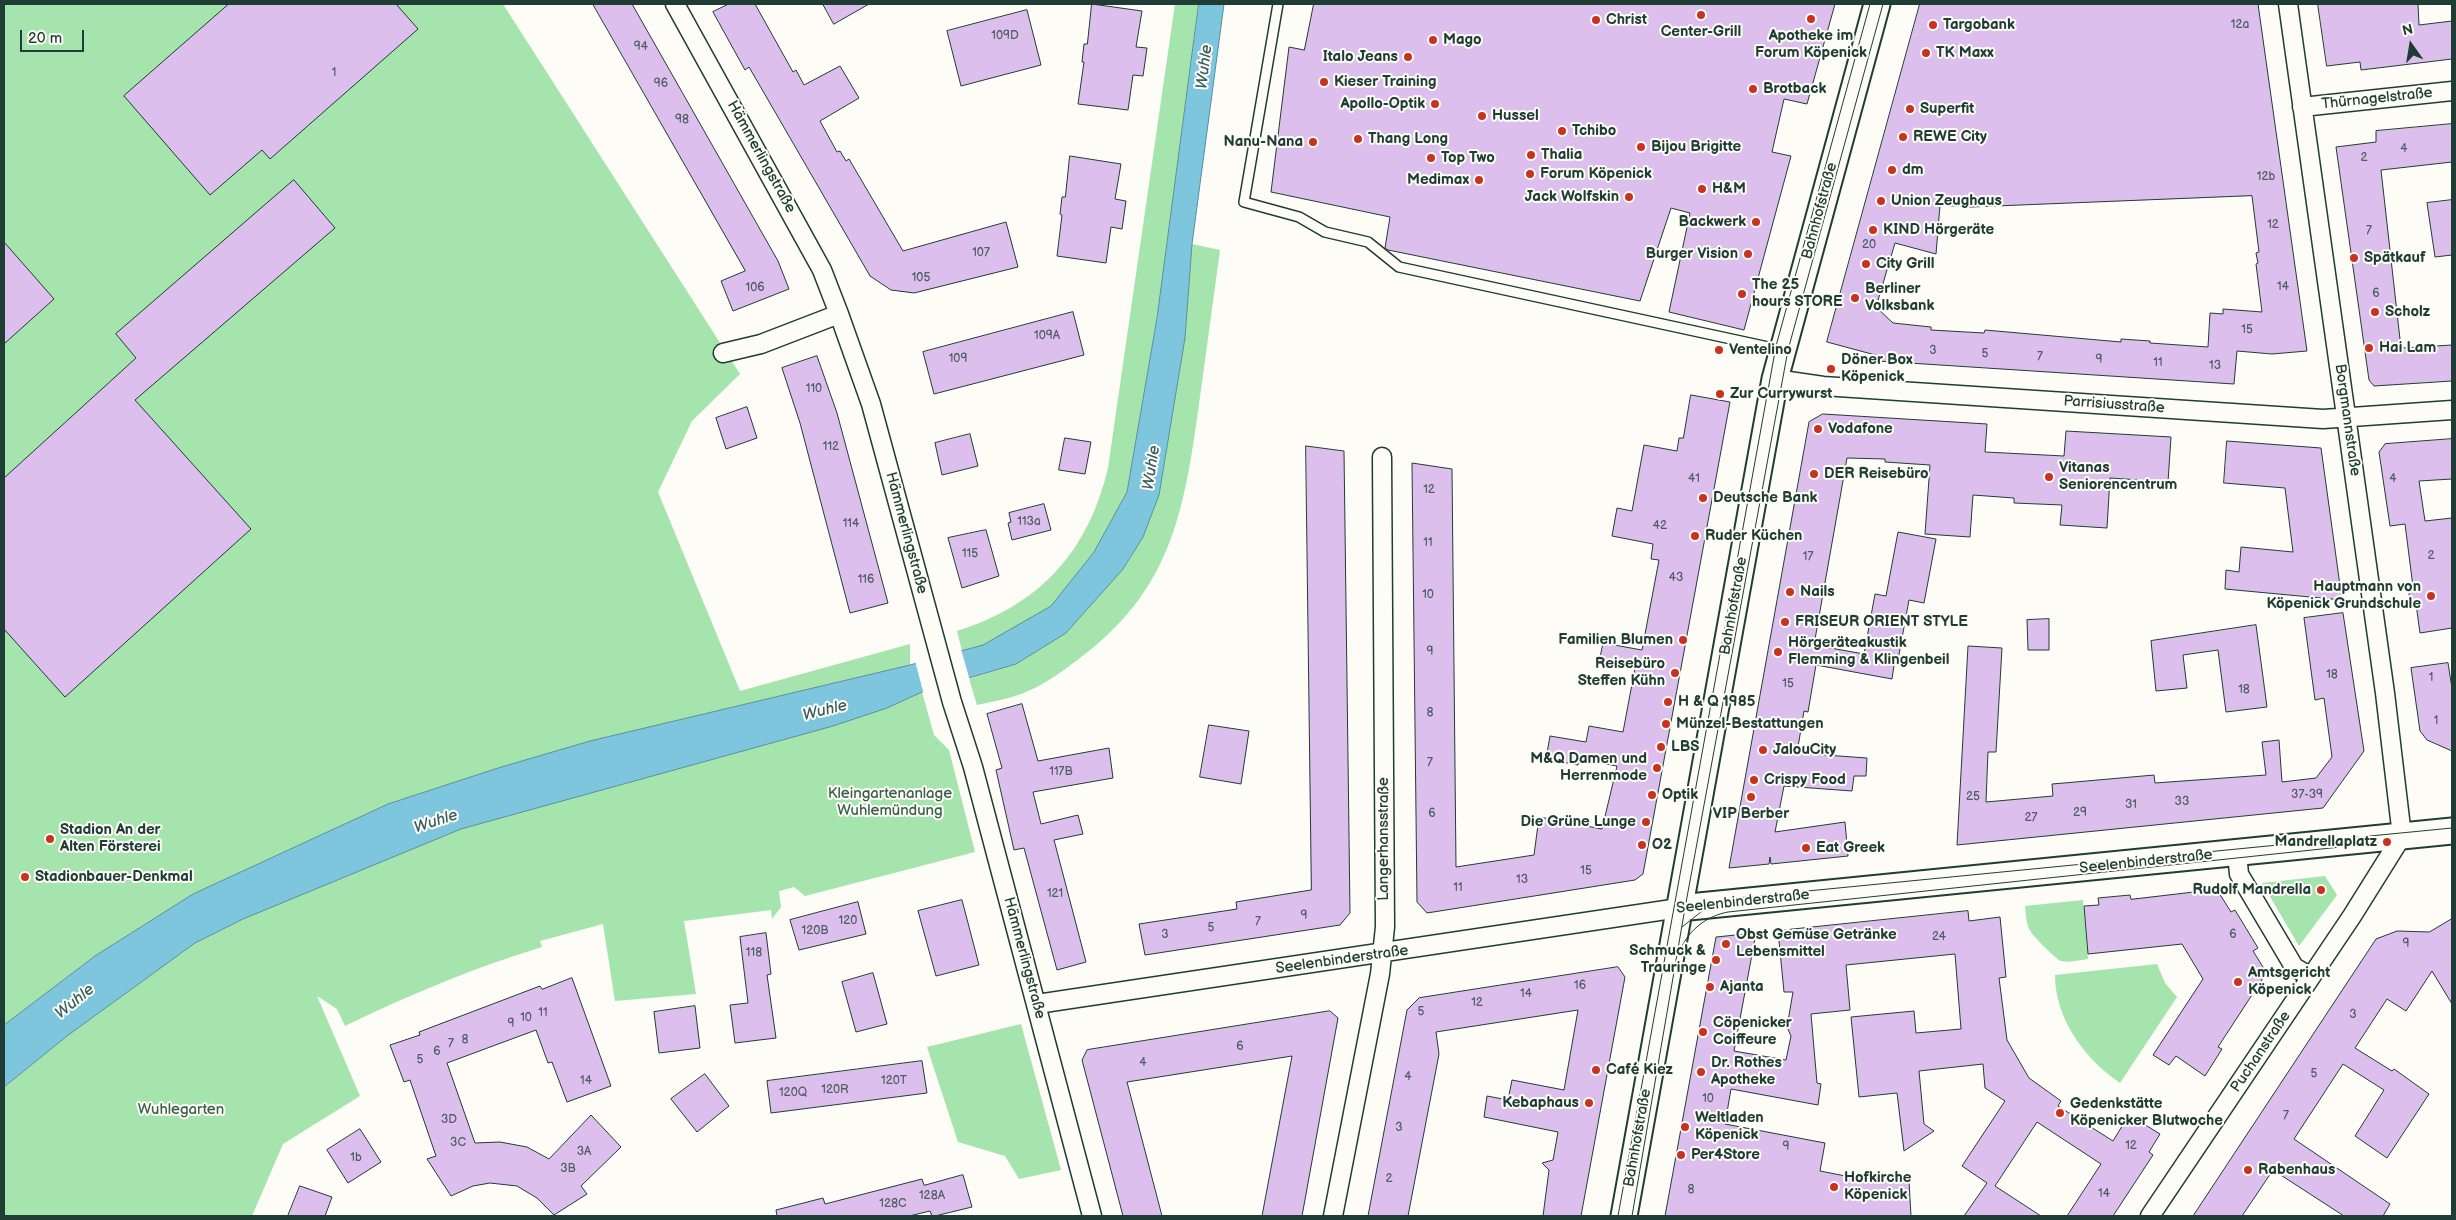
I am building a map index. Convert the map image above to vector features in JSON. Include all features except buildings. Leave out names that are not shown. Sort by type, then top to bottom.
[{"type":"main road","name":"Bahnhofstraße","points":[[1624,1216],[1775,379],[1877,4]]},
{"type":"main road","name":"Seelenbinderstraße","points":[[1679,908],[2452,831]]},
{"type":"street","name":"Hämmerlingstraße","points":[[675,4],[822,270],[872,404],[934,638],[973,767],[1092,1216]]},
{"type":"street","name":"Borgmannstraße","points":[[2288,4],[2384,685],[2402,836]]},
{"type":"street","name":"Thürnagelstraße","points":[[2302,107],[2452,92]]},
{"type":"street","points":[[723,353],[761,344],[840,314]]},
{"type":"street","name":"Parrisiusstraße","points":[[1775,379],[1823,386],[2323,419],[2452,410]]},
{"type":"street","name":"Langerhansstraße","points":[[1334,1216],[1383,954],[1385,927],[1382,458]]},
{"type":"street","name":"Puchanstraße","points":[[2150,1216],[2311,977],[2402,836]]},
{"type":"street","points":[[2237,853],[2239,874],[2294,967],[2311,977]]},
{"type":"street","name":"Seelenbinderstraße","points":[[1037,1004],[1383,954],[1679,908]]},
{"type":"lane","points":[[1278,4],[1244,202],[1299,217],[1325,232],[1368,242],[1399,267],[1782,350]]},
{"type":"green space","points":[[4,4],[503,4],[740,374],[692,421],[658,492],[740,691],[910,644],[910,665],[590,741],[498,768],[388,804],[193,894],[95,956],[4,1025]]},
{"type":"green space","points":[[1175,4],[1199,4],[1157,318],[1127,492],[1094,552],[1051,606],[984,645],[962,651],[957,631],[986,620],[1013,606],[1036,590],[1056,571],[1073,550],[1088,525],[1099,498],[1108,468]]},
{"type":"green space","points":[[1192,244],[1220,250],[1187,480],[1179,515],[1168,548],[1153,578],[1133,607],[1108,635],[1070,666],[1035,688],[1016,696],[977,705],[969,679],[1016,664],[1066,633],[1127,563],[1143,537],[1159,495],[1185,338]]},
{"type":"green space","points":[[922,692],[934,735],[949,750],[975,852],[805,896],[794,887],[779,891],[781,907],[772,919],[771,910],[684,921],[696,994],[615,1001],[603,924],[540,941],[542,947],[442,983],[345,1026],[337,1009],[317,996],[360,1096],[283,1144],[252,1216],[4,1216],[4,1087],[67,1036],[195,943],[243,919],[461,829],[833,726],[887,708]]},
{"type":"green space","points":[[2325,876],[2337,895],[2299,946],[2262,883]]},
{"type":"green space","points":[[2083,900],[2088,959],[2071,962],[2061,961],[2029,929],[2025,906]]},
{"type":"green space","points":[[2157,964],[2165,983],[2177,997],[2120,1083],[2095,1062],[2074,1036],[2060,1007],[2055,975]]},
{"type":"green space","points":[[1021,1024],[1061,1170],[1019,1179],[1005,1156],[958,1142],[927,1047]]},
{"type":"water","name":"Wuhle","points":[[1199,4],[1224,4],[1192,244],[1185,338],[1159,495],[1143,537],[1123,569],[1066,633],[1016,664],[922,692],[887,708],[833,726],[461,829],[243,919],[195,943],[67,1036],[4,1087],[4,1025],[95,956],[193,894],[388,804],[498,768],[590,741],[910,665],[983,645],[1051,606],[1094,552],[1127,492],[1157,318]]},
{"type":"pier","points":[[961,649],[970,681],[924,695],[915,661]]},
{"type":"tram line","points":[[1618,1216],[1776,346],[1870,4]]},
{"type":"tram line","points":[[1632,1216],[1685,908],[1788,350],[1883,4]]},
{"type":"tram line","points":[[1682,927],[1706,908],[1736,898],[2452,828]]},
{"type":"tram line","points":[[1681,948],[1689,935],[1700,924],[1728,912],[2378,843]]},
{"type":"place","name":"Center-Grill","points":[[1701,15]]},
{"type":"place","name":"Apotheke im Forum Köpenick","points":[[1811,19]]},
{"type":"place","name":"Christ","points":[[1596,20]]},
{"type":"place","name":"Targobank","points":[[1933,25]]},
{"type":"place","name":"Mago","points":[[1433,40]]},
{"type":"place","name":"TK Maxx","points":[[1926,53]]},
{"type":"place","name":"Italo Jeans","points":[[1408,57]]},
{"type":"place","name":"Kieser Training","points":[[1324,82]]},
{"type":"place","name":"Brotback","points":[[1753,89]]},
{"type":"place","name":"Apollo-Optik","points":[[1435,104]]},
{"type":"place","name":"Superfit","points":[[1910,109]]},
{"type":"place","name":"Hussel","points":[[1482,116]]},
{"type":"place","name":"Tchibo","points":[[1562,131]]},
{"type":"place","name":"REWE City","points":[[1903,137]]},
{"type":"place","name":"Thang Long","points":[[1358,139]]},
{"type":"place","name":"Nanu-Nana","points":[[1313,142]]},
{"type":"place","name":"Bijou Brigitte","points":[[1641,147]]},
{"type":"place","name":"Thalia","points":[[1531,155]]},
{"type":"place","name":"Top Two","points":[[1431,158]]},
{"type":"place","name":"dm","points":[[1892,170]]},
{"type":"place","name":"Forum Köpenick","points":[[1530,174]]},
{"type":"place","name":"Medimax","points":[[1479,180]]},
{"type":"place","name":"H&M","points":[[1702,189]]},
{"type":"place","name":"Jack Wolfskin","points":[[1629,197]]},
{"type":"place","name":"Union Zeughaus","points":[[1881,201]]},
{"type":"place","name":"Backwerk","points":[[1756,222]]},
{"type":"place","name":"KIND Hörgeräte","points":[[1873,230]]},
{"type":"place","name":"Burger Vision","points":[[1748,254]]},
{"type":"place","name":"Spätkauf","points":[[2354,258]]},
{"type":"place","name":"City Grill","points":[[1866,264]]},
{"type":"place","name":"The 25 hours STORE","points":[[1742,294]]},
{"type":"place","name":"Berliner Volksbank","points":[[1855,298]]},
{"type":"place","name":"Scholz","points":[[2375,312]]},
{"type":"place","name":"Hai Lam","points":[[2369,348]]},
{"type":"place","name":"Ventelino","points":[[1719,350]]},
{"type":"place","name":"Döner Box Köpenick","points":[[1831,369]]},
{"type":"place","name":"Zur Currywurst","points":[[1720,394]]},
{"type":"place","name":"Vodafone","points":[[1818,429]]},
{"type":"place","name":"DER Reisebüro","points":[[1814,474]]},
{"type":"place","name":"Vitanas Seniorencentrum","points":[[2049,477]]},
{"type":"place","name":"Deutsche Bank","points":[[1703,498]]},
{"type":"place","name":"Ruder Küchen","points":[[1695,536]]},
{"type":"place","name":"Nails","points":[[1790,592]]},
{"type":"place","name":"Hauptmann von Köpenick Grundschule","points":[[2431,596]]},
{"type":"place","name":"FRISEUR ORIENT STYLE","points":[[1785,622]]},
{"type":"place","name":"Familien Blumen","points":[[1683,640]]},
{"type":"place","name":"Hörgeräteakustik Flemming & Klingenbeil","points":[[1778,652]]},
{"type":"place","name":"Reisebüro Steffen Kühn","points":[[1675,673]]},
{"type":"place","name":"H & Q 1985","points":[[1668,702]]},
{"type":"place","name":"Münzel-Bestattungen","points":[[1666,724]]},
{"type":"place","name":"LBS","points":[[1661,747]]},
{"type":"place","name":"JalouCity","points":[[1763,750]]},
{"type":"place","name":"M&Q Damen und Herrenmode","points":[[1657,768]]},
{"type":"place","name":"Crispy Food","points":[[1754,780]]},
{"type":"place","name":"Optik","points":[[1652,795]]},
{"type":"place","name":"VIP Berber","points":[[1751,797]]},
{"type":"place","name":"Die Grüne Lunge","points":[[1646,822]]},
{"type":"place","name":"Stadion An der Alten Försterei","points":[[50,839]]},
{"type":"place","name":"Mandrellaplatz","points":[[2387,842]]},
{"type":"place","name":"O2","points":[[1642,845]]},
{"type":"place","name":"Eat Greek","points":[[1806,848]]},
{"type":"place","name":"Stadionbauer-Denkmal","points":[[25,877]]},
{"type":"place","name":"Rudolf Mandrella","points":[[2321,890]]},
{"type":"place","name":"Obst Gemüse Getränke Lebensmittel","points":[[1726,944]]},
{"type":"place","name":"Schmuck & Trauringe","points":[[1716,960]]},
{"type":"place","name":"Amtsgericht Köpenick","points":[[2238,982]]},
{"type":"place","name":"Ajanta","points":[[1710,987]]},
{"type":"place","name":"Cöpenicker Coiffeure","points":[[1703,1032]]},
{"type":"place","name":"Café Kiez","points":[[1596,1070]]},
{"type":"place","name":"Dr. Rothes Apotheke","points":[[1701,1072]]},
{"type":"place","name":"Kebaphaus","points":[[1589,1103]]},
{"type":"place","name":"Gedenkstätte Köpenicker Blutwoche","points":[[2060,1113]]},
{"type":"place","name":"Weltladen Köpenick","points":[[1685,1127]]},
{"type":"place","name":"Per4Store","points":[[1681,1155]]},
{"type":"place","name":"Rabenhaus","points":[[2248,1170]]},
{"type":"place","name":"Hofkirche Köpenick","points":[[1834,1187]]},
{"type":"park label","name":"Kleingartenanlage Wuhlemündung","points":[[890,802]]},
{"type":"park label","name":"Wuhlegarten","points":[[181,1110]]}]
